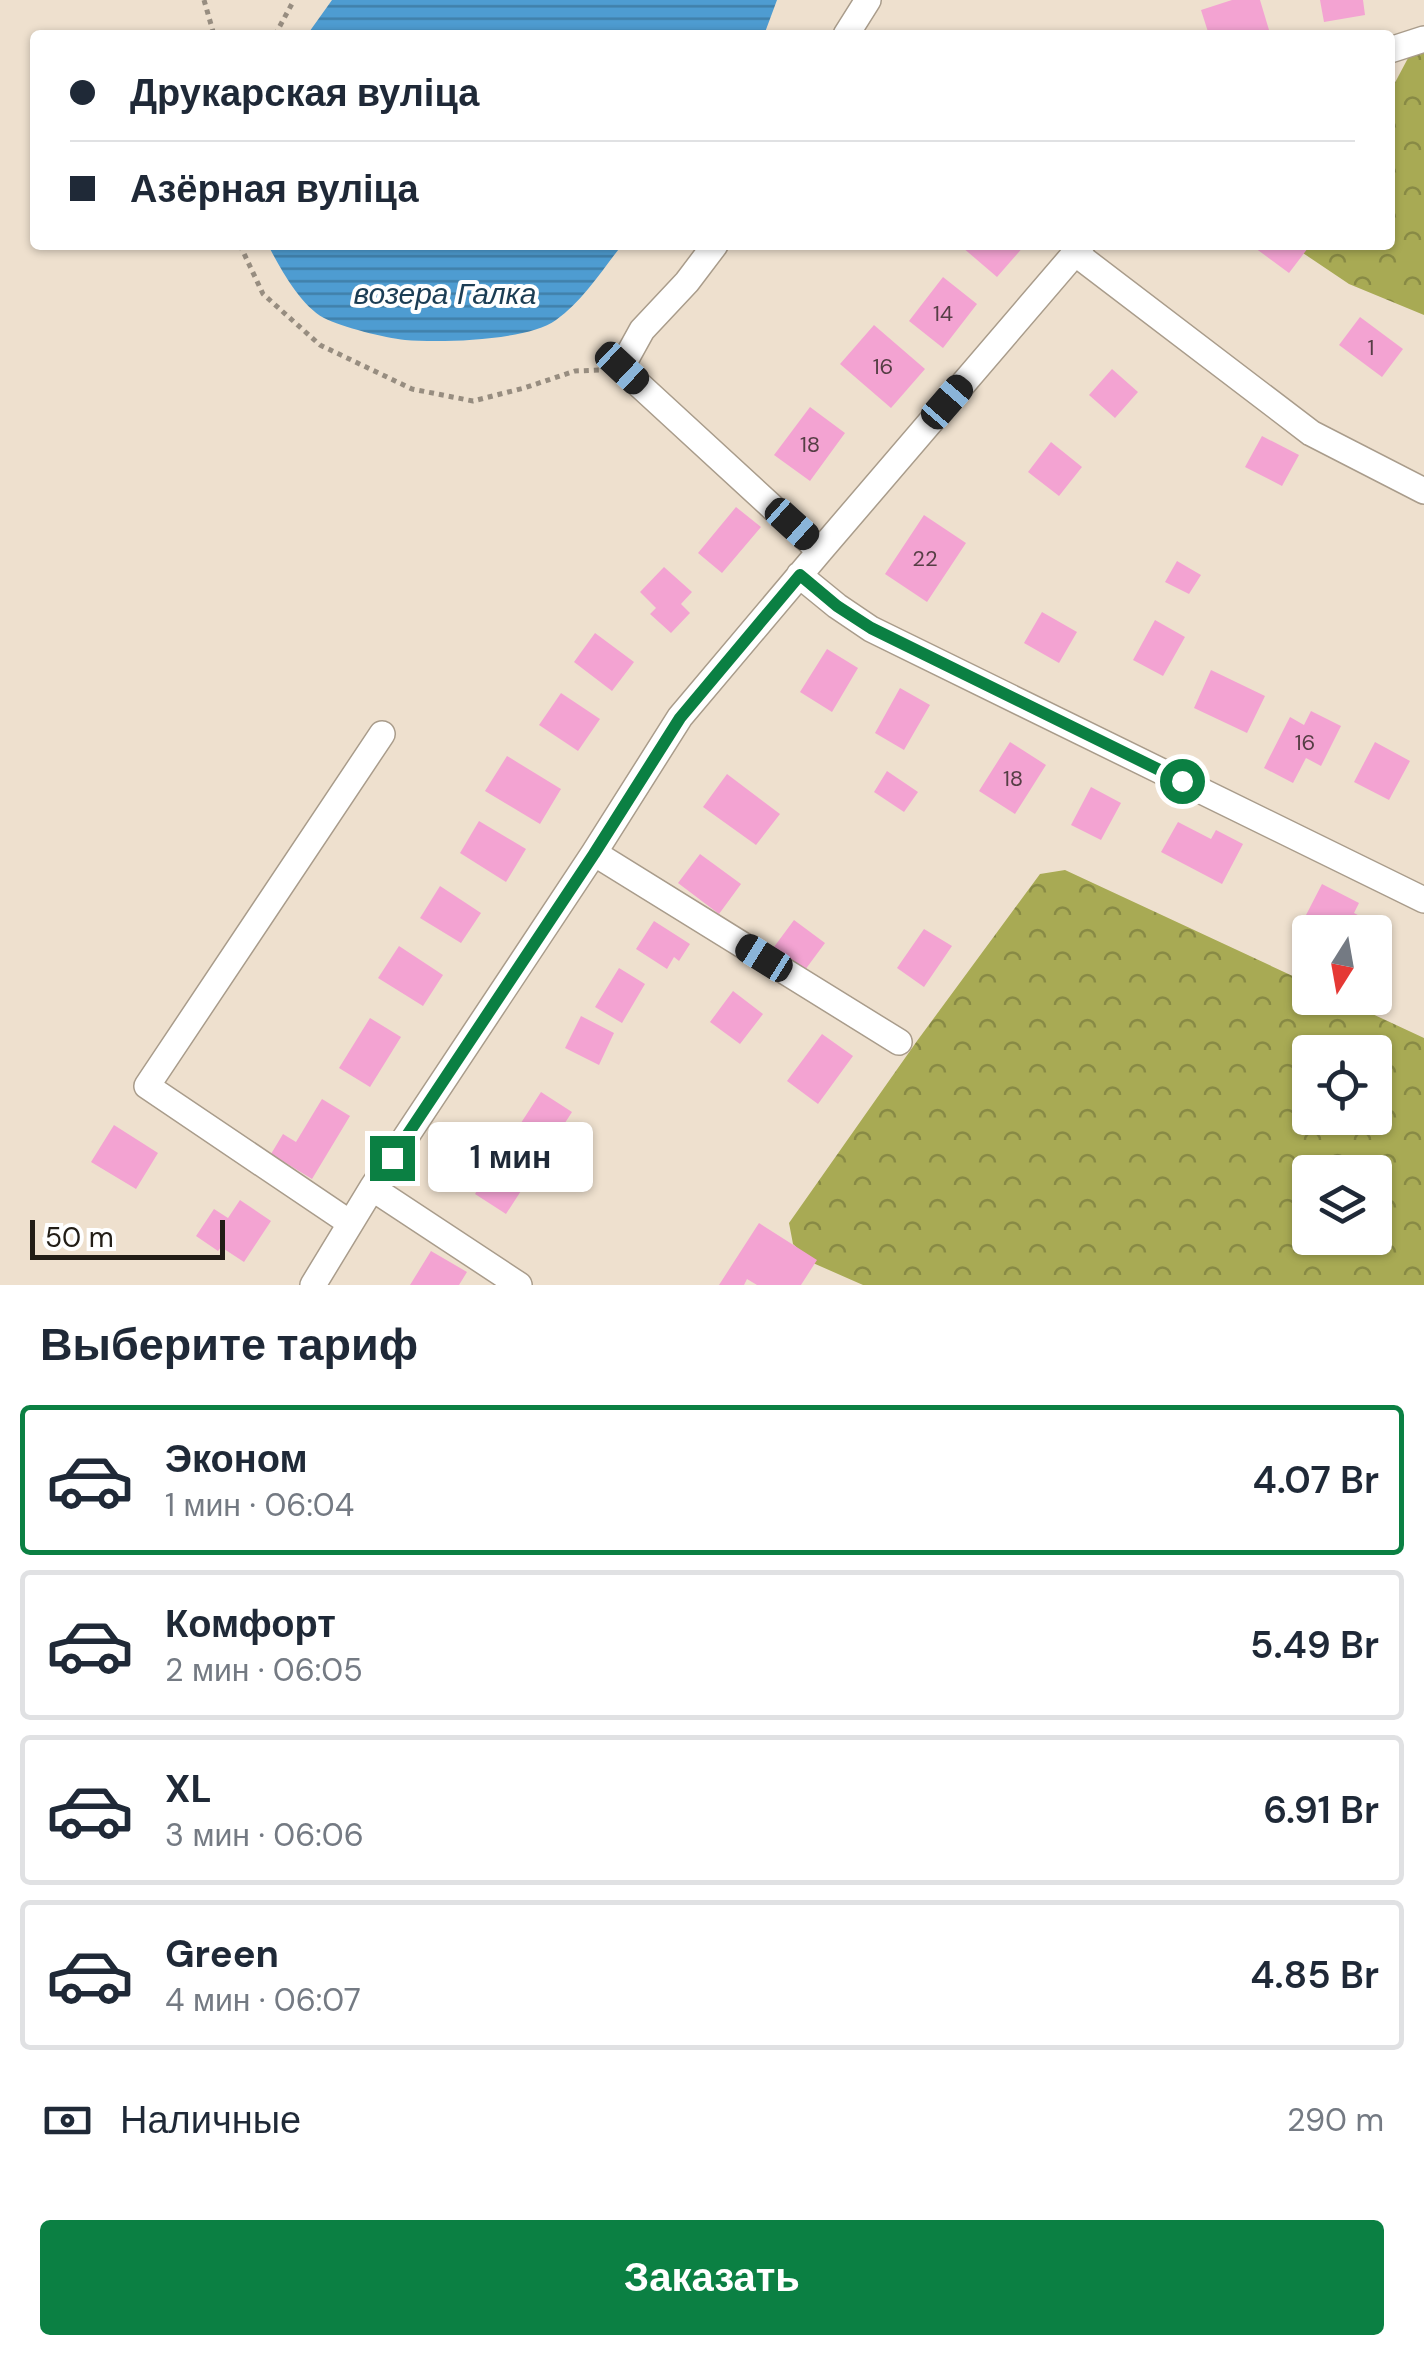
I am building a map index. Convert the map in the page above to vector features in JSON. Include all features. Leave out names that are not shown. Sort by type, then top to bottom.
[{"type":"street","points":[[849,30],[868,0]]},
{"type":"street","points":[[1395,48],[1424,39]]},
{"type":"street","points":[[711,250],[642,330],[622,368],[820,550]]},
{"type":"street","points":[[313,1285],[372,1188],[680,718],[1077,250]]},
{"type":"street","points":[[1079,250],[1311,432],[1424,491]]},
{"type":"street","points":[[800,575],[871,628],[1424,900]]},
{"type":"street","points":[[350,1223],[148,1086],[382,734]]},
{"type":"street","points":[[594,854],[899,1042]]},
{"type":"street","points":[[372,1188],[520,1285]]},
{"type":"path","points":[[204,0],[213,30]]},
{"type":"path","points":[[277,30],[294,0]]},
{"type":"path","points":[[242,250],[263,294],[320,345],[412,389],[473,400],[575,371],[622,368]]},
{"type":"green space","points":[[1424,28],[1424,315],[1349,284],[1298,250],[1395,250],[1395,83]]},
{"type":"green space","points":[[1065,870],[1292,976],[1292,1015],[1375,1015],[1424,1038],[1424,1285],[863,1285],[813,1263],[793,1244],[789,1223],[1040,874]]},
{"type":"water","points":[[332,0],[777,0],[766,30],[311,30]]},
{"type":"water","name":"возера Галка","points":[[271,250],[618,250],[583,295],[556,320],[525,332],[483,339],[405,340],[352,328],[315,312]]},
{"type":"building","points":[[1232,0],[1260,0],[1269,30],[1207,30],[1201,10]]},
{"type":"building","points":[[1320,0],[1363,0],[1365,15],[1324,22]]},
{"type":"building","points":[[966,250],[1021,250],[997,277]]},
{"type":"building","points":[[1258,250],[1306,250],[1289,273]]},
{"type":"building","points":[[943,277],[977,304],[943,348],[909,321]]},
{"type":"building","points":[[1360,317],[1403,349],[1382,377],[1339,345]]},
{"type":"building","points":[[874,325],[925,369],[891,408],[840,364]]},
{"type":"building","points":[[1112,369],[1138,392],[1115,418],[1089,395]]},
{"type":"building","points":[[810,407],[845,433],[810,481],[774,455]]},
{"type":"building","points":[[1262,436],[1299,455],[1282,486],[1245,467]]},
{"type":"building","points":[[1051,442],[1082,467],[1059,496],[1028,472]]},
{"type":"building","points":[[736,507],[761,527],[722,573],[698,553]]},
{"type":"building","points":[[924,515],[966,543],[927,602],[885,574]]},
{"type":"building","points":[[1177,561],[1201,575],[1189,594],[1165,582]]},
{"type":"building","points":[[664,567],[692,592],[681,604],[690,613],[671,633],[650,614],[656,608],[640,592]]},
{"type":"building","points":[[1042,612],[1077,632],[1059,663],[1024,643]]},
{"type":"building","points":[[1155,620],[1185,637],[1163,676],[1133,660]]},
{"type":"building","points":[[595,633],[634,662],[612,691],[574,662]]},
{"type":"building","points":[[827,649],[858,668],[832,712],[800,692]]},
{"type":"building","points":[[1211,670],[1265,696],[1247,733],[1194,708]]},
{"type":"building","points":[[900,688],[930,705],[904,750],[875,733]]},
{"type":"building","points":[[561,693],[600,719],[578,751],[539,725]]},
{"type":"building","points":[[1311,711],[1341,726],[1321,766],[1306,758],[1293,783],[1264,768],[1290,717],[1304,725]]},
{"type":"building","points":[[1010,742],[1046,765],[1015,814],[979,791]]},
{"type":"building","points":[[1375,742],[1410,761],[1389,800],[1354,782]]},
{"type":"building","points":[[507,756],[561,789],[540,824],[485,791]]},
{"type":"building","points":[[887,771],[918,792],[904,812],[874,792]]},
{"type":"building","points":[[727,774],[780,814],[756,845],[703,807]]},
{"type":"building","points":[[1091,787],[1121,803],[1101,840],[1071,825]]},
{"type":"building","points":[[479,821],[526,849],[506,882],[460,853]]},
{"type":"building","points":[[1178,822],[1211,839],[1216,830],[1243,844],[1222,884],[1161,852]]},
{"type":"building","points":[[700,854],[741,884],[719,914],[678,883]]},
{"type":"building","points":[[1322,884],[1359,903],[1354,913],[1358,915],[1306,915]]},
{"type":"building","points":[[440,886],[481,913],[461,943],[420,918]]},
{"type":"building","points":[[794,920],[825,943],[802,974],[771,951]]},
{"type":"building","points":[[654,921],[690,944],[679,961],[674,957],[667,969],[636,949]]},
{"type":"building","points":[[924,929],[952,946],[924,987],[897,968]]},
{"type":"building","points":[[399,946],[443,975],[423,1006],[378,978]]},
{"type":"building","points":[[619,968],[645,984],[622,1023],[595,1007]]},
{"type":"building","points":[[733,991],[763,1014],[740,1044],[710,1022]]},
{"type":"building","points":[[581,1016],[614,1033],[599,1065],[565,1048]]},
{"type":"building","points":[[370,1018],[401,1037],[370,1087],[339,1068]]},
{"type":"building","points":[[822,1034],[853,1056],[818,1104],[787,1081]]},
{"type":"building","points":[[541,1092],[572,1112],[506,1214],[475,1194]]},
{"type":"building","points":[[322,1099],[350,1116],[312,1179],[271,1154],[283,1134],[296,1142]]},
{"type":"building","points":[[114,1125],[158,1153],[136,1189],[91,1162]]},
{"type":"building","points":[[240,1200],[271,1221],[244,1262],[196,1236],[214,1209],[228,1218]]},
{"type":"building","points":[[759,1223],[817,1260],[801,1285],[757,1285],[747,1279],[744,1285],[719,1285]]},
{"type":"building","points":[[431,1251],[467,1272],[459,1285],[410,1285]]},
{"type":"route","points":[[392,1158],[680,718],[800,575],[871,628],[1182,781]]}]
